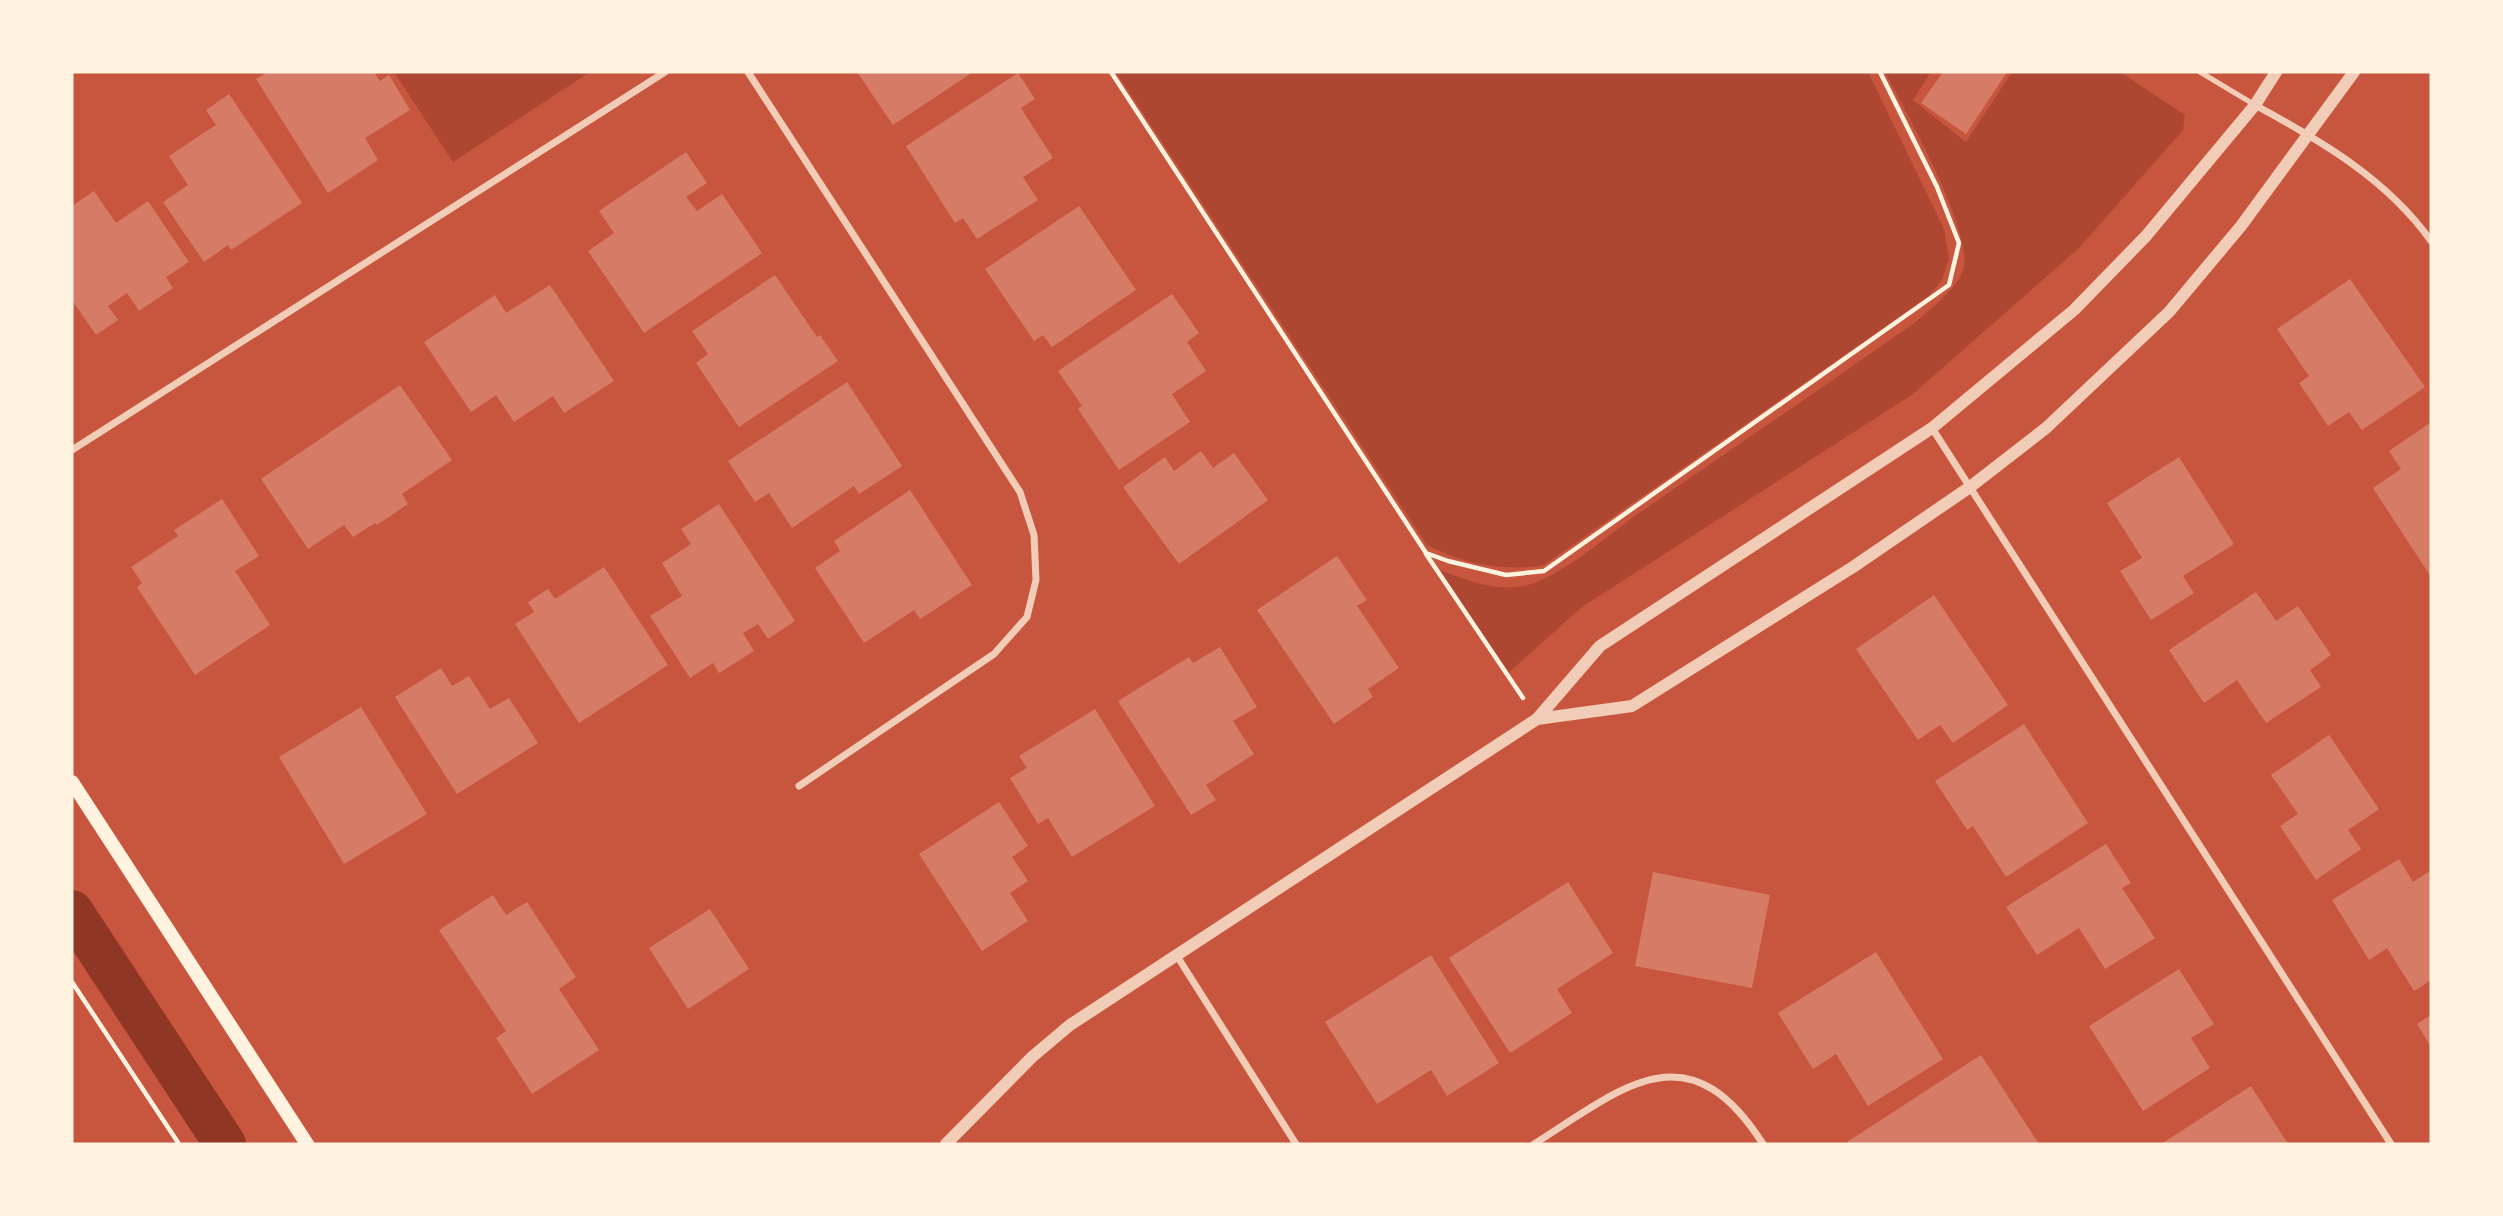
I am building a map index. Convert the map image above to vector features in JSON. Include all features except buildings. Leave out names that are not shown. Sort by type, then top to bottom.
[{"type":"main road","points":[[72,782],[307,1144]]},
{"type":"street","points":[[72,450],[665,72]]},
{"type":"street","points":[[748,72],[1020,492],[1034,535],[1036,580],[1027,617],[995,654],[799,786]]},
{"type":"street","points":[[946,1144],[1041,1049],[1070,1025],[1537,719],[1600,646],[1932,428],[2074,310],[2146,236],[2255,105],[2276,72]]},
{"type":"street","points":[[1537,719],[1632,706],[1853,567],[1970,487],[2046,428],[2169,312],[2241,226],[2354,72]]},
{"type":"street","points":[[2255,105],[2308,135],[2374,179],[2420,225],[2431,241]]},
{"type":"street","points":[[1932,428],[2391,1144]]},
{"type":"street","points":[[1177,956],[1296,1144]]},
{"type":"street","points":[[1534,1144],[1616,1092],[1651,1078],[1688,1077],[1720,1092],[1747,1119],[1763,1144]]},
{"type":"lane","points":[[2200,72],[2255,105]]},
{"type":"path","points":[[1111,72],[1537,719]]},
{"type":"path","points":[[1426,553],[1506,575],[1544,571],[1949,285],[1959,243],[1937,187],[1880,72]]},
{"type":"path","points":[[72,982],[179,1144]]},
{"type":"shaded area","points":[[394,72],[590,72],[453,162]]},
{"type":"shaded area","points":[[1116,72],[1868,72],[1944,229],[1949,258],[1942,280],[1929,296],[1544,565],[1514,568],[1469,562],[1427,545]]},
{"type":"shaded area","points":[[1885,72],[1931,72],[1913,100],[1966,142],[2012,72],[2120,72],[2185,115],[2183,130],[2079,248],[1913,394],[1582,607],[1508,673],[1440,570],[1472,582],[1506,588],[1528,585],[1557,572],[1917,321],[1943,298],[1960,277],[1964,252],[1949,201]]},
{"type":"waterway","points":[[72,911],[225,1144]]}]
